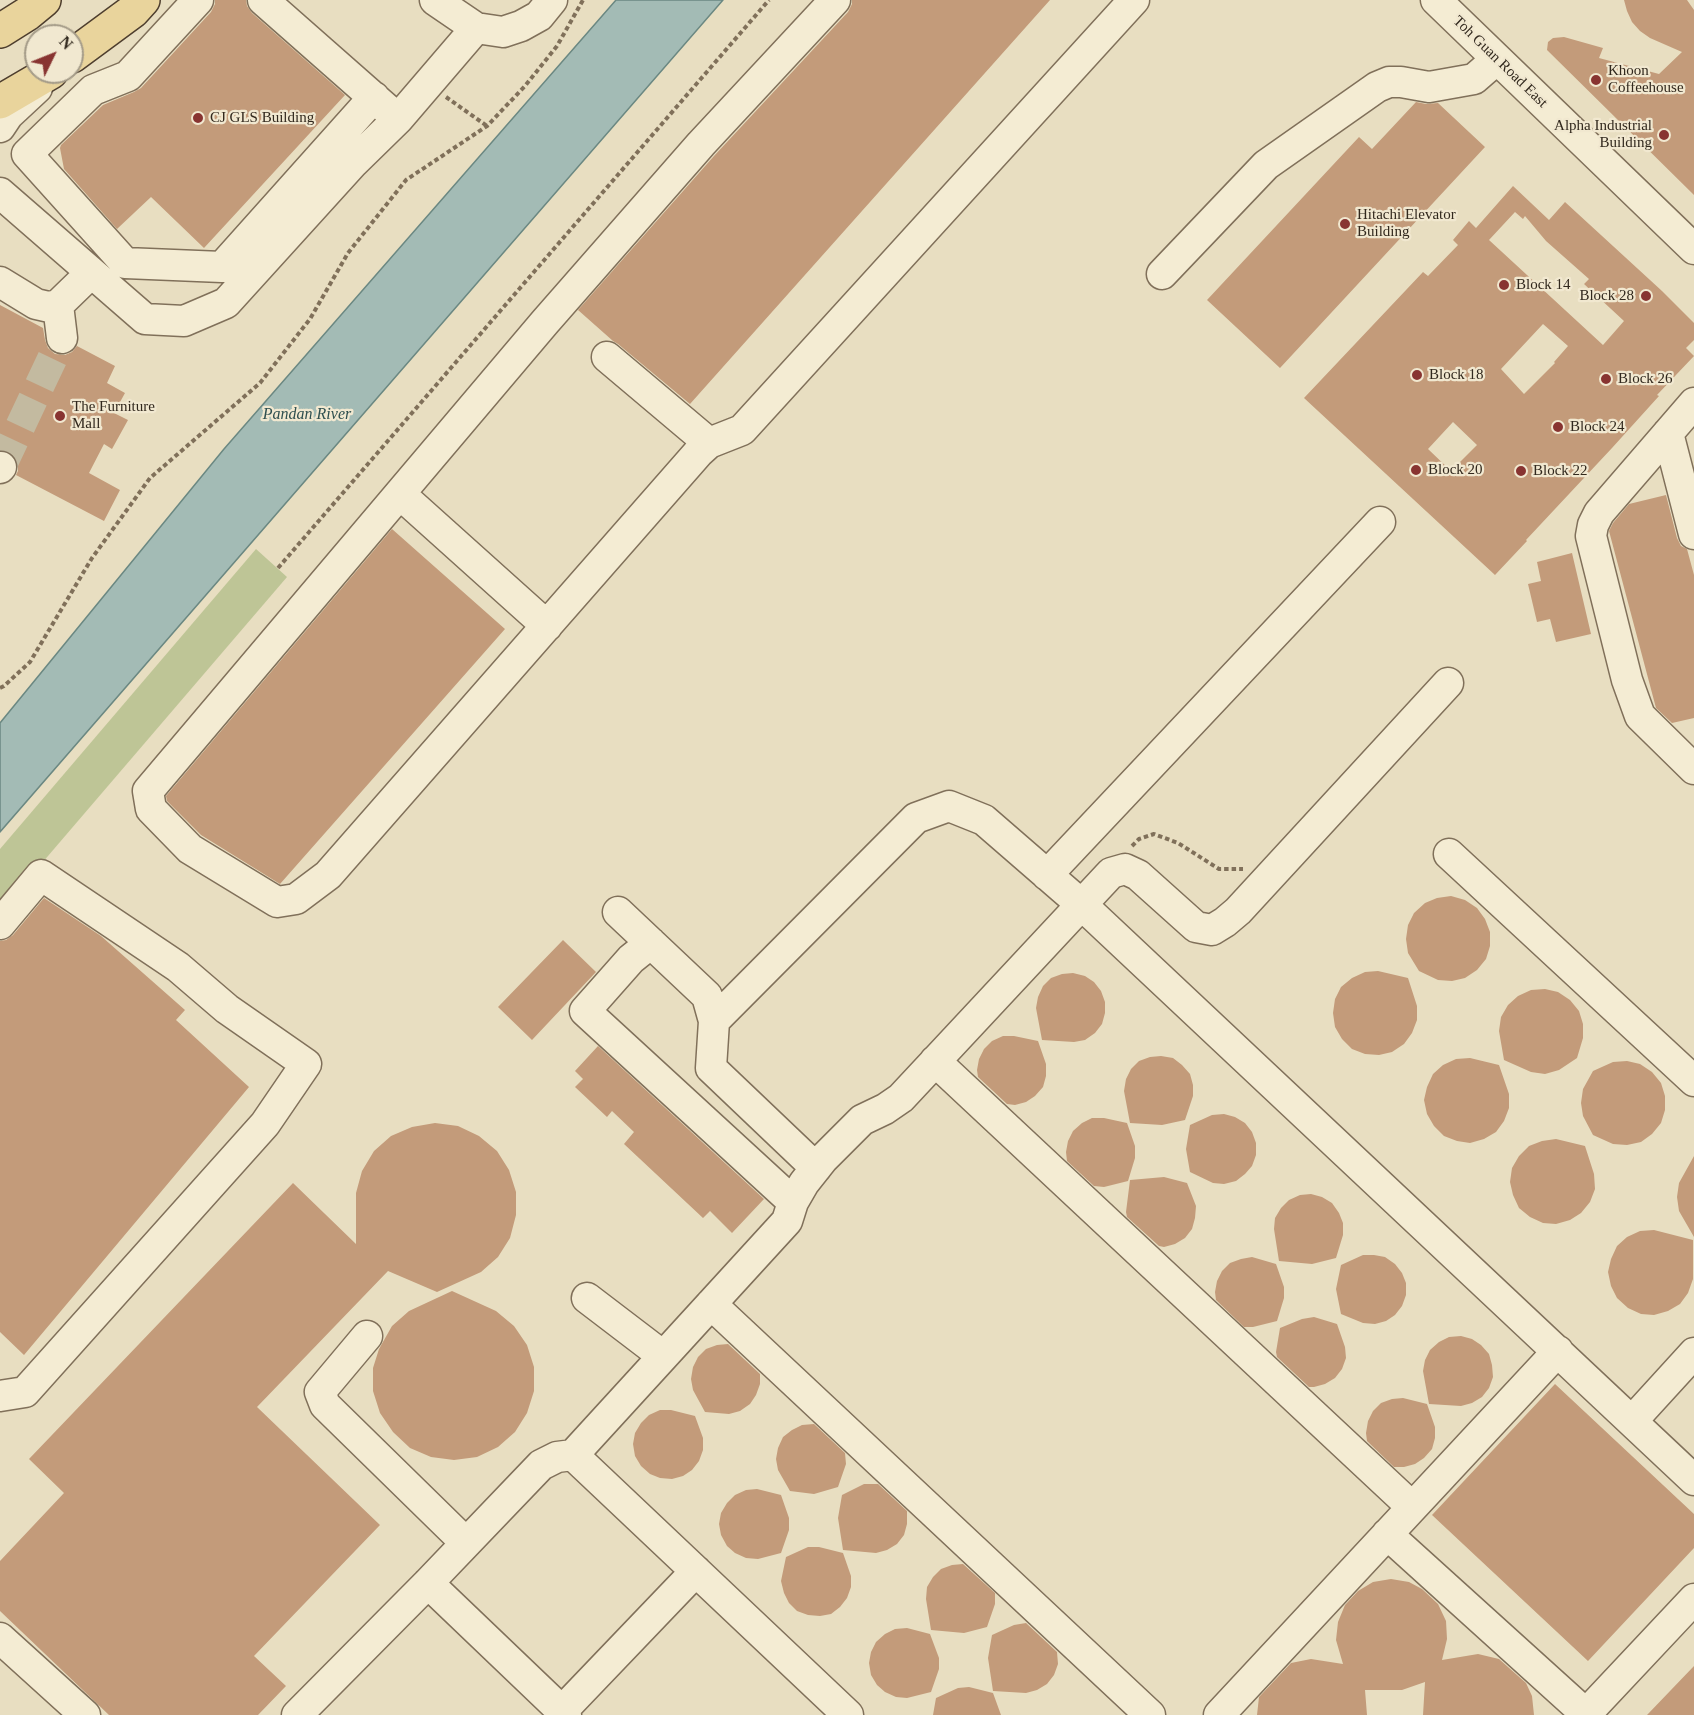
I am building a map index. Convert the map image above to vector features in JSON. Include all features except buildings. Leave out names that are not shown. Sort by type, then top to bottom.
[{"type":"main road","points":[[0,31],[44,0]]},
{"type":"main road","points":[[84,47],[133,11],[143,0]]},
{"type":"main road","points":[[0,102],[31,84]]},
{"type":"street","points":[[198,0],[128,76],[93,90],[27,154],[125,263],[222,267],[374,97]]},
{"type":"street","points":[[263,0],[398,119]]},
{"type":"street","points":[[435,0],[476,28],[503,32],[521,26],[539,16],[552,0]]},
{"type":"street","points":[[835,0],[678,171],[545,322],[148,791],[151,809],[190,849],[277,902],[296,899],[328,875],[698,453],[709,444],[742,430],[1134,0]]},
{"type":"street","name":"Toh Guan Road East","points":[[1436,0],[1694,249]]},
{"type":"street","points":[[0,193],[145,319],[184,321],[226,303],[353,163],[398,119],[476,28]]},
{"type":"street","points":[[1162,274],[1266,165],[1377,87],[1389,82],[1401,82],[1429,87],[1474,79],[1497,59]]},
{"type":"street","points":[[0,127],[8,115],[41,84]]},
{"type":"street","points":[[0,282],[36,304],[49,307],[58,305],[91,273]]},
{"type":"street","points":[[58,305],[62,338]]},
{"type":"street","points":[[607,357],[709,444]]},
{"type":"street","points":[[1694,403],[1599,513],[1591,536],[1627,680],[1640,716],[1694,769]]},
{"type":"street","points":[[1668,433],[1694,534]]},
{"type":"street","points":[[400,494],[547,626]]},
{"type":"street","points":[[1047,875],[1380,522]]},
{"type":"street","points":[[297,1715],[541,1465],[557,1457],[573,1455],[787,1221],[793,1202],[816,1168],[862,1120],[901,1098],[1111,873],[1125,869],[1138,875],[1196,927],[1212,930],[1238,911],[1448,683]]},
{"type":"street","points":[[714,1021],[916,818],[949,806],[984,820],[1082,905],[1694,1480]]},
{"type":"street","points":[[1449,854],[1694,1082]]},
{"type":"street","points":[[0,924],[41,875],[178,967],[227,1009],[306,1064],[265,1124],[25,1392],[0,1396]]},
{"type":"street","points":[[618,912],[707,996],[714,1021],[711,1068],[816,1168]]},
{"type":"street","points":[[651,943],[631,959],[585,1011],[793,1202]]},
{"type":"street","points":[[935,1061],[1412,1507]]},
{"type":"street","points":[[587,1298],[663,1356]]},
{"type":"street","points":[[711,1304],[1150,1715]]},
{"type":"street","points":[[367,1336],[320,1392],[325,1405],[466,1544]]},
{"type":"street","points":[[1219,1715],[1558,1351]]},
{"type":"street","points":[[1632,1421],[1694,1353]]},
{"type":"street","points":[[573,1455],[696,1571],[836,1711]]},
{"type":"street","points":[[1387,1534],[1586,1714],[1694,1599]]},
{"type":"street","points":[[428,1583],[564,1713],[696,1571]]},
{"type":"street","points":[[0,1638],[85,1715]]},
{"type":"path","points":[[0,688],[30,662],[92,558],[150,478],[260,383],[310,319],[348,253],[406,180],[487,126],[525,86],[557,46],[582,0]]},
{"type":"path","points":[[278,568],[769,0]]},
{"type":"path","points":[[428,84],[487,126]]},
{"type":"path","points":[[1126,853],[1139,839],[1154,834],[1178,843],[1219,869],[1278,868]]},
{"type":"green space","points":[[256,549],[287,577],[0,912],[0,849]]},
{"type":"water","name":"Pandan River","points":[[616,0],[723,0],[0,832],[0,723],[224,449]]},
{"type":"tunnel","points":[[1,467],[62,338]]},
{"type":"place","name":"Khoon Coffeehouse","points":[[1596,80]]},
{"type":"place","name":"CJ GLS Building","points":[[198,118]]},
{"type":"place","name":"Alpha Industrial Building","points":[[1664,135]]},
{"type":"place","name":"Hitachi Elevator Building","points":[[1345,224]]},
{"type":"place","name":"Block 14","points":[[1504,285]]},
{"type":"place","name":"Block 28","points":[[1646,296]]},
{"type":"place","name":"Block 18","points":[[1417,375]]},
{"type":"place","name":"Block 26","points":[[1606,379]]},
{"type":"place","name":"The Furniture Mall","points":[[60,416]]},
{"type":"place","name":"Block 24","points":[[1558,427]]},
{"type":"place","name":"Block 20","points":[[1416,470]]},
{"type":"place","name":"Block 22","points":[[1521,471]]}]
